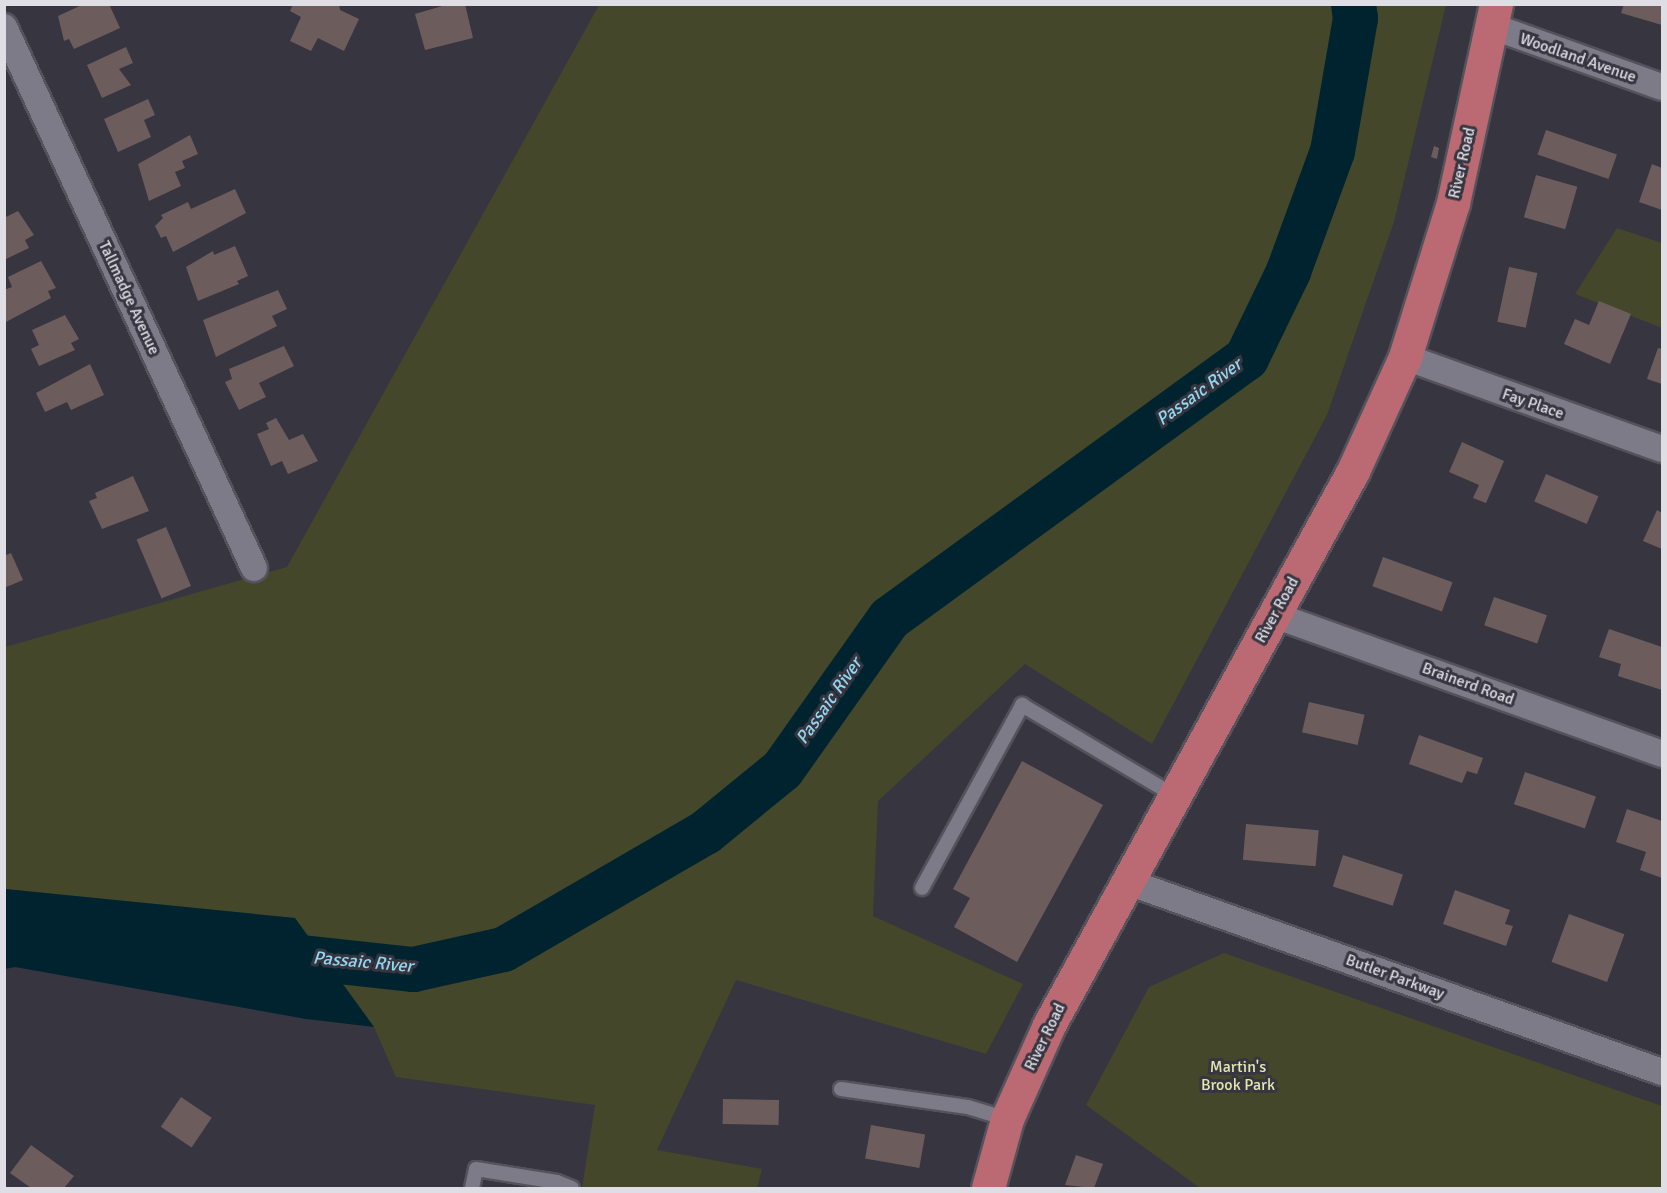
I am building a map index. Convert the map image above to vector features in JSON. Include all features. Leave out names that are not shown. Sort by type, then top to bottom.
[{"type":"main road","name":"River Road","points":[[988,1188],[1007,1119],[1049,1025],[1353,471],[1405,357],[1453,203],[1495,16]]},
{"type":"street","name":"Woodland Avenue","points":[[1495,16],[1662,87]]},
{"type":"street","name":"Tallmadge Avenue","points":[[4,27],[254,568]]},
{"type":"street","name":"Fay Place","points":[[1405,357],[1662,449]]},
{"type":"street","name":"Brainerd Road","points":[[1274,615],[1662,754]]},
{"type":"street","name":"Butler Parkway","points":[[1128,882],[1662,1072]]},
{"type":"lane","points":[[922,888],[1022,705],[1175,796]]},
{"type":"lane","points":[[841,1089],[968,1107],[1007,1119]]},
{"type":"lane","points":[[472,1188],[476,1169],[539,1184],[572,1188]]},
{"type":"green space","points":[[599,5],[1446,5],[1394,222],[1327,415],[1152,744],[1025,664],[878,801],[873,916],[1023,984],[986,1054],[736,980],[657,1150],[762,1169],[757,1188],[582,1188],[595,1105],[396,1077],[374,1027],[294,918],[5,889],[5,647],[287,567]]},
{"type":"green space","points":[[1617,228],[1662,243],[1662,328],[1575,294]]},
{"type":"green space","name":"Martin's Brook Park","points":[[1224,953],[1662,1106],[1662,1188],[1200,1188],[1086,1105],[1149,987]]},
{"type":"water","points":[[5,889],[295,918],[374,1027],[306,1019],[15,967],[5,969]]},
{"type":"building","points":[[84,4],[109,4],[120,28],[74,49],[69,39],[64,41],[58,16]]},
{"type":"building","points":[[293,4],[339,4],[340,10],[359,19],[344,51],[318,38],[311,51],[290,41],[301,17],[290,11]]},
{"type":"building","points":[[449,4],[465,4],[473,38],[425,50],[415,14]]},
{"type":"building","points":[[1624,4],[1662,4],[1662,25],[1621,13]]},
{"type":"building","points":[[126,47],[133,63],[119,69],[131,85],[102,98],[87,65]]},
{"type":"building","points":[[148,99],[155,115],[144,120],[151,137],[118,152],[104,119]]},
{"type":"building","points":[[1546,130],[1617,154],[1608,179],[1538,155]]},
{"type":"building","points":[[190,135],[198,154],[182,161],[185,168],[175,172],[181,186],[149,201],[138,164]]},
{"type":"building","points":[[1434,146],[1439,148],[1437,159],[1431,157]]},
{"type":"building","points":[[1652,164],[1662,168],[1662,210],[1639,202]]},
{"type":"building","points":[[1536,175],[1577,187],[1565,229],[1524,217]]},
{"type":"building","points":[[235,189],[246,213],[173,252],[166,236],[161,238],[155,226],[163,218],[161,215],[188,202],[191,209]]},
{"type":"building","points":[[18,211],[34,235],[25,240],[29,248],[4,260],[4,218]]},
{"type":"building","points":[[235,246],[248,276],[237,281],[239,284],[198,301],[186,267],[213,251],[214,255]]},
{"type":"building","points":[[41,261],[56,288],[48,291],[51,298],[4,323],[4,290],[12,287],[8,277]]},
{"type":"building","points":[[1509,267],[1537,273],[1526,328],[1497,322]]},
{"type":"building","points":[[278,290],[287,309],[272,316],[277,326],[216,357],[203,320]]},
{"type":"building","points":[[1599,301],[1631,314],[1610,364],[1564,344],[1575,319],[1589,325]]},
{"type":"building","points":[[65,315],[79,339],[71,343],[75,350],[39,366],[31,349],[39,345],[32,330]]},
{"type":"building","points":[[284,346],[294,366],[259,383],[266,397],[239,410],[225,382],[232,379],[229,369]]},
{"type":"building","points":[[1658,348],[1662,349],[1662,384],[1647,379]]},
{"type":"building","points":[[90,364],[104,395],[71,410],[67,402],[45,412],[36,393]]},
{"type":"building","points":[[276,418],[289,440],[303,434],[318,461],[288,474],[282,461],[271,466],[257,434],[269,429],[266,423]]},
{"type":"building","points":[[1462,442],[1504,461],[1486,503],[1473,498],[1479,485],[1449,472]]},
{"type":"building","points":[[1546,474],[1598,496],[1587,524],[1534,502]]},
{"type":"building","points":[[133,476],[149,511],[102,529],[89,501],[97,498],[95,493]]},
{"type":"building","points":[[1657,510],[1662,513],[1662,549],[1643,541]]},
{"type":"building","points":[[166,527],[191,586],[162,598],[137,540]]},
{"type":"building","points":[[11,553],[23,580],[4,588],[4,556]]},
{"type":"building","points":[[1383,557],[1453,582],[1442,611],[1372,586]]},
{"type":"building","points":[[1494,597],[1547,615],[1537,644],[1484,625]]},
{"type":"building","points":[[1609,629],[1662,647],[1662,690],[1618,676],[1621,664],[1599,657]]},
{"type":"building","points":[[1309,702],[1365,715],[1358,745],[1302,732]]},
{"type":"building","points":[[1419,735],[1483,758],[1477,774],[1467,771],[1462,783],[1409,764]]},
{"type":"building","points":[[1022,761],[1103,805],[1017,962],[954,927],[970,898],[953,889]]},
{"type":"building","points":[[1525,772],[1596,796],[1585,829],[1514,804]]},
{"type":"building","points":[[1627,809],[1662,821],[1662,878],[1640,870],[1646,852],[1616,842]]},
{"type":"building","points":[[1246,824],[1319,830],[1316,866],[1243,860]]},
{"type":"building","points":[[1343,855],[1403,874],[1393,906],[1333,886]]},
{"type":"building","points":[[1455,890],[1510,910],[1505,924],[1513,926],[1506,946],[1443,924]]},
{"type":"building","points":[[1569,914],[1624,934],[1607,982],[1552,962]]},
{"type":"building","points":[[181,1097],[212,1118],[192,1148],[161,1127]]},
{"type":"building","points":[[723,1099],[779,1100],[779,1125],[723,1124]]},
{"type":"building","points":[[871,1125],[925,1135],[919,1168],[865,1158]]},
{"type":"building","points":[[31,1145],[74,1176],[64,1188],[31,1188],[10,1173]]},
{"type":"building","points":[[1076,1155],[1103,1164],[1094,1188],[1065,1185]]},
{"type":"waterway","name":"Passaic River","points":[[265,953],[413,969],[503,949],[705,832],[782,769],[889,618],[1246,358],[1288,271],[1332,151],[1355,18],[1353,4]]}]
